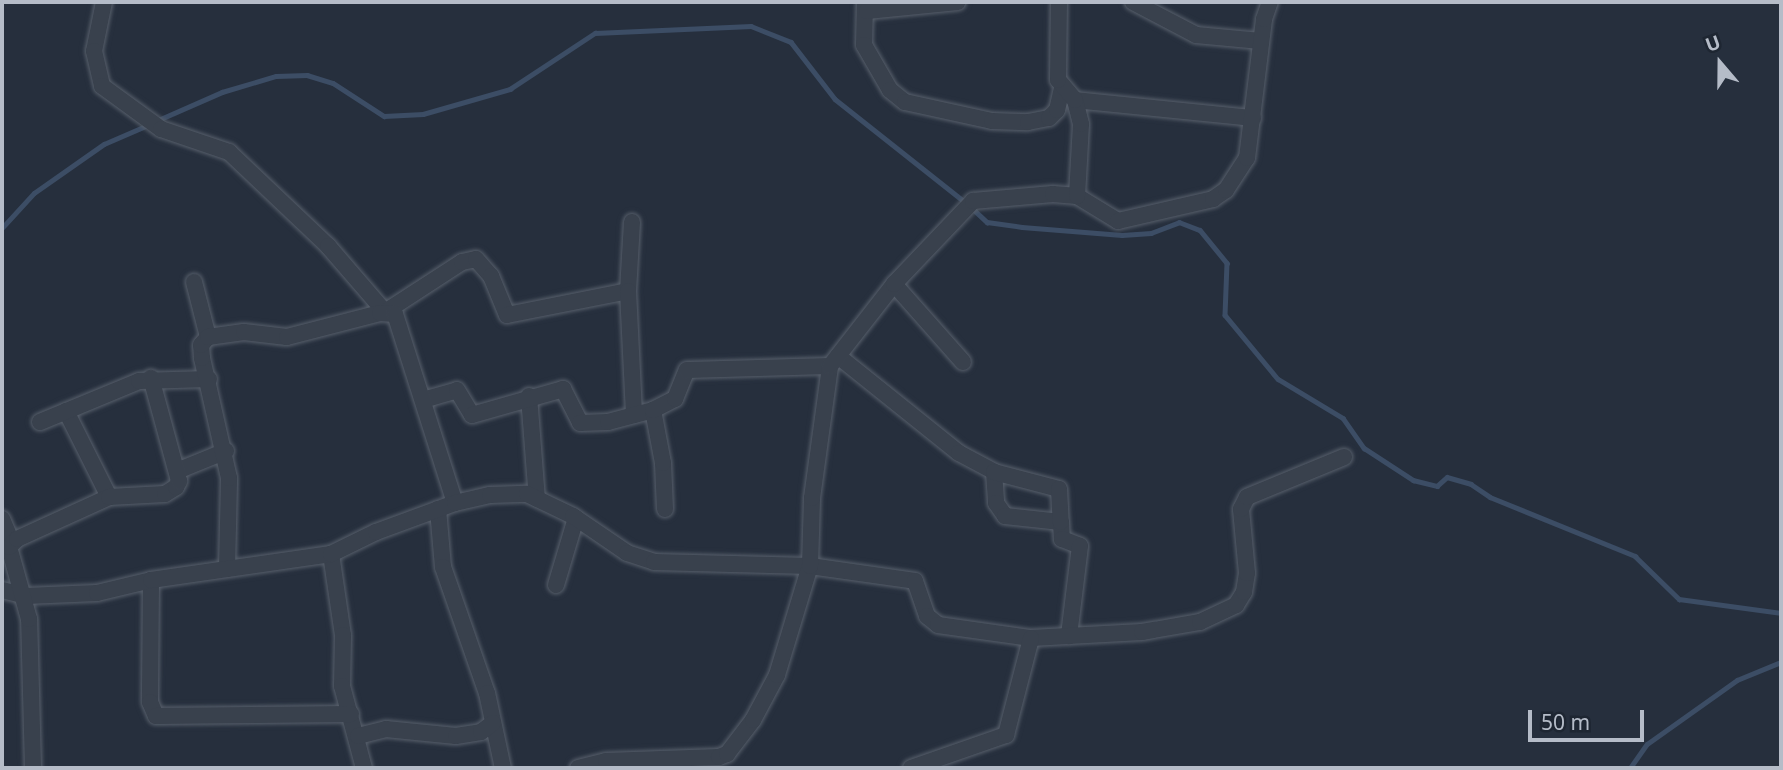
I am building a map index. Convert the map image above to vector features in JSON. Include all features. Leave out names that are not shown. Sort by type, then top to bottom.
[{"type":"street","points":[[104,2],[95,68],[102,86],[160,129],[229,152],[328,246],[385,312],[396,314],[401,322],[455,503]]},
{"type":"street","points":[[958,2],[866,6],[863,45],[890,90],[905,102],[992,121],[1028,122],[1049,118],[1057,110],[1062,88],[1059,2]]},
{"type":"street","points":[[1133,2],[1161,8],[1196,35],[1261,41]]},
{"type":"street","points":[[578,768],[606,761],[727,754],[753,720],[777,675],[810,566],[814,471],[834,361],[894,284],[959,211],[974,201],[1053,194],[1077,197],[1118,220],[1213,199],[1226,190],[1247,158],[1261,41],[1270,2]]},
{"type":"street","points":[[1062,88],[1075,100],[1253,118]]},
{"type":"street","points":[[1075,100],[1082,161],[1077,197]]},
{"type":"street","points":[[632,222],[628,291],[634,415]]},
{"type":"street","points":[[227,569],[226,451],[201,345],[208,337],[244,332],[288,337],[385,312],[462,262],[476,259],[491,276],[507,315],[628,291]]},
{"type":"street","points":[[194,282],[208,337]]},
{"type":"street","points":[[894,284],[962,362]]},
{"type":"street","points":[[424,400],[457,390],[472,415],[529,396],[564,389],[580,423],[608,422],[653,411],[675,399],[687,370],[834,361],[959,453],[994,472],[1059,489],[1062,539],[1080,546],[1069,636]]},
{"type":"street","points":[[40,422],[151,378],[209,379]]},
{"type":"street","points":[[12,542],[109,498],[165,494],[176,487],[177,471],[151,378]]},
{"type":"street","points":[[529,396],[537,499]]},
{"type":"street","points":[[66,411],[109,498]]},
{"type":"street","points":[[653,411],[663,463],[665,509]]},
{"type":"street","points":[[177,471],[226,451]]},
{"type":"street","points":[[2,590],[26,596],[97,593],[151,580],[331,554],[455,503],[490,495],[527,494],[576,518],[627,553],[654,562],[810,566],[915,581],[931,622],[1031,638],[1181,627],[1236,605],[1244,592],[1247,573],[1241,509],[1247,497],[1344,457]]},
{"type":"street","points":[[994,472],[996,503],[1005,516],[1061,522]]},
{"type":"street","points":[[438,509],[443,567],[493,723],[503,768]]},
{"type":"street","points":[[556,585],[576,518]]},
{"type":"street","points":[[2,519],[12,542],[9,552],[26,596],[33,768]]},
{"type":"street","points":[[331,554],[343,635],[342,686],[365,768]]},
{"type":"street","points":[[151,580],[150,702],[156,716],[351,714]]},
{"type":"street","points":[[911,768],[1006,735],[1031,638]]},
{"type":"street","points":[[358,736],[386,729],[456,737],[481,732],[493,723]]},
{"type":"waterway","points":[[156,121],[222,92],[276,76],[307,75],[333,83],[384,116],[423,114],[510,89],[595,33],[751,26],[791,42],[835,99],[966,203]]},
{"type":"waterway","points":[[2,228],[34,193],[104,144],[148,125]]},
{"type":"waterway","points":[[972,208],[987,222],[1022,227],[1122,235],[1151,233],[1179,222],[1200,230],[1227,263],[1225,315],[1278,379],[1343,418],[1364,448],[1413,480],[1437,486],[1447,477],[1471,484],[1490,497],[1635,556],[1679,599],[1781,613]]},
{"type":"waterway","points":[[1630,768],[1647,744],[1737,680],[1781,662]]},
{"type":"waterway","points":[[1097,768],[1124,768]]}]
